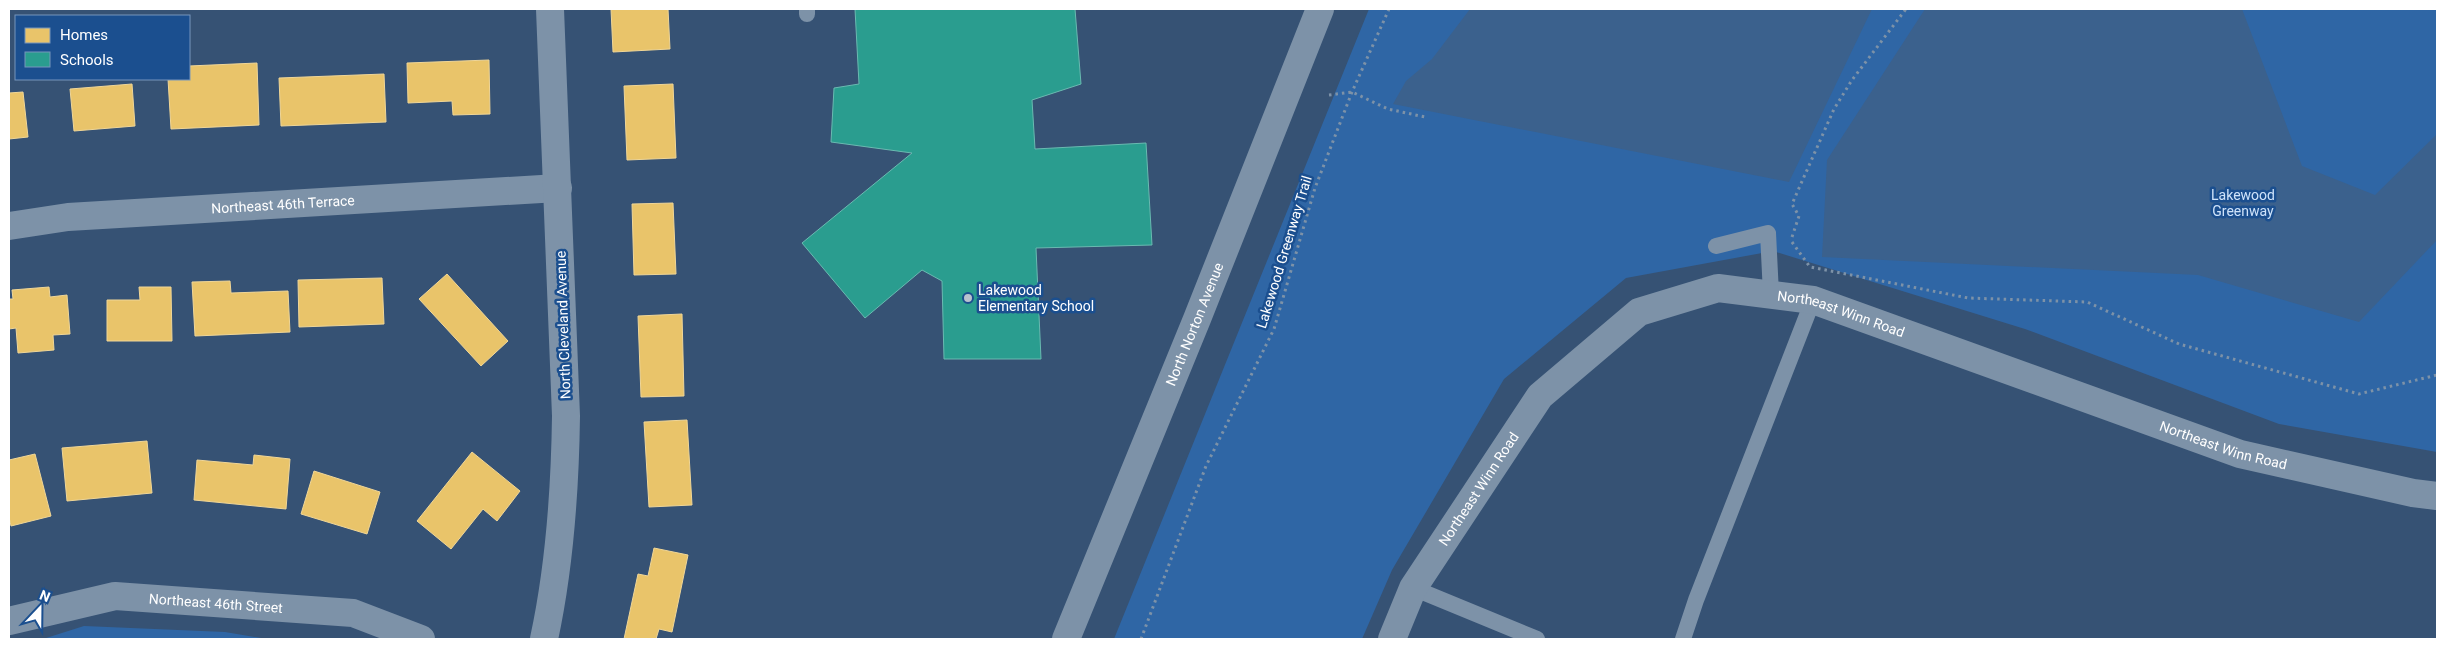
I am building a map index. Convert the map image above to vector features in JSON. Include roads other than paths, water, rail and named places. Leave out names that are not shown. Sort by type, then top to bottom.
[{"type":"street","name":"North Cleveland Avenue","points":[[544,639],[560,543],[565,472],[566,416],[550,9]]},
{"type":"street","name":"North Norton Avenue","points":[[1066,639],[1197,319],[1320,9]]},
{"type":"street","name":"Northeast 46th Terrace","points":[[9,226],[68,218],[558,188]]},
{"type":"street","name":"Northeast Winn Road","points":[[1392,639],[1413,588],[1540,396],[1639,312],[1718,288],[1813,300],[2240,454],[2413,493],[2437,496]]},
{"type":"street","name":"Northeast 46th Street","points":[[9,621],[115,596],[353,613],[421,639]]},
{"type":"lane","points":[[1716,246],[1768,233],[1770,294]]},
{"type":"lane","points":[[1683,639],[1696,600],[1813,300]]},
{"type":"lane","points":[[1413,588],[1537,639]]},
{"type":"place","name":"Lakewood Elementary School","points":[[968,298]]},
{"type":"park label","name":"Lakewood Greenway","points":[[2243,204]]}]
